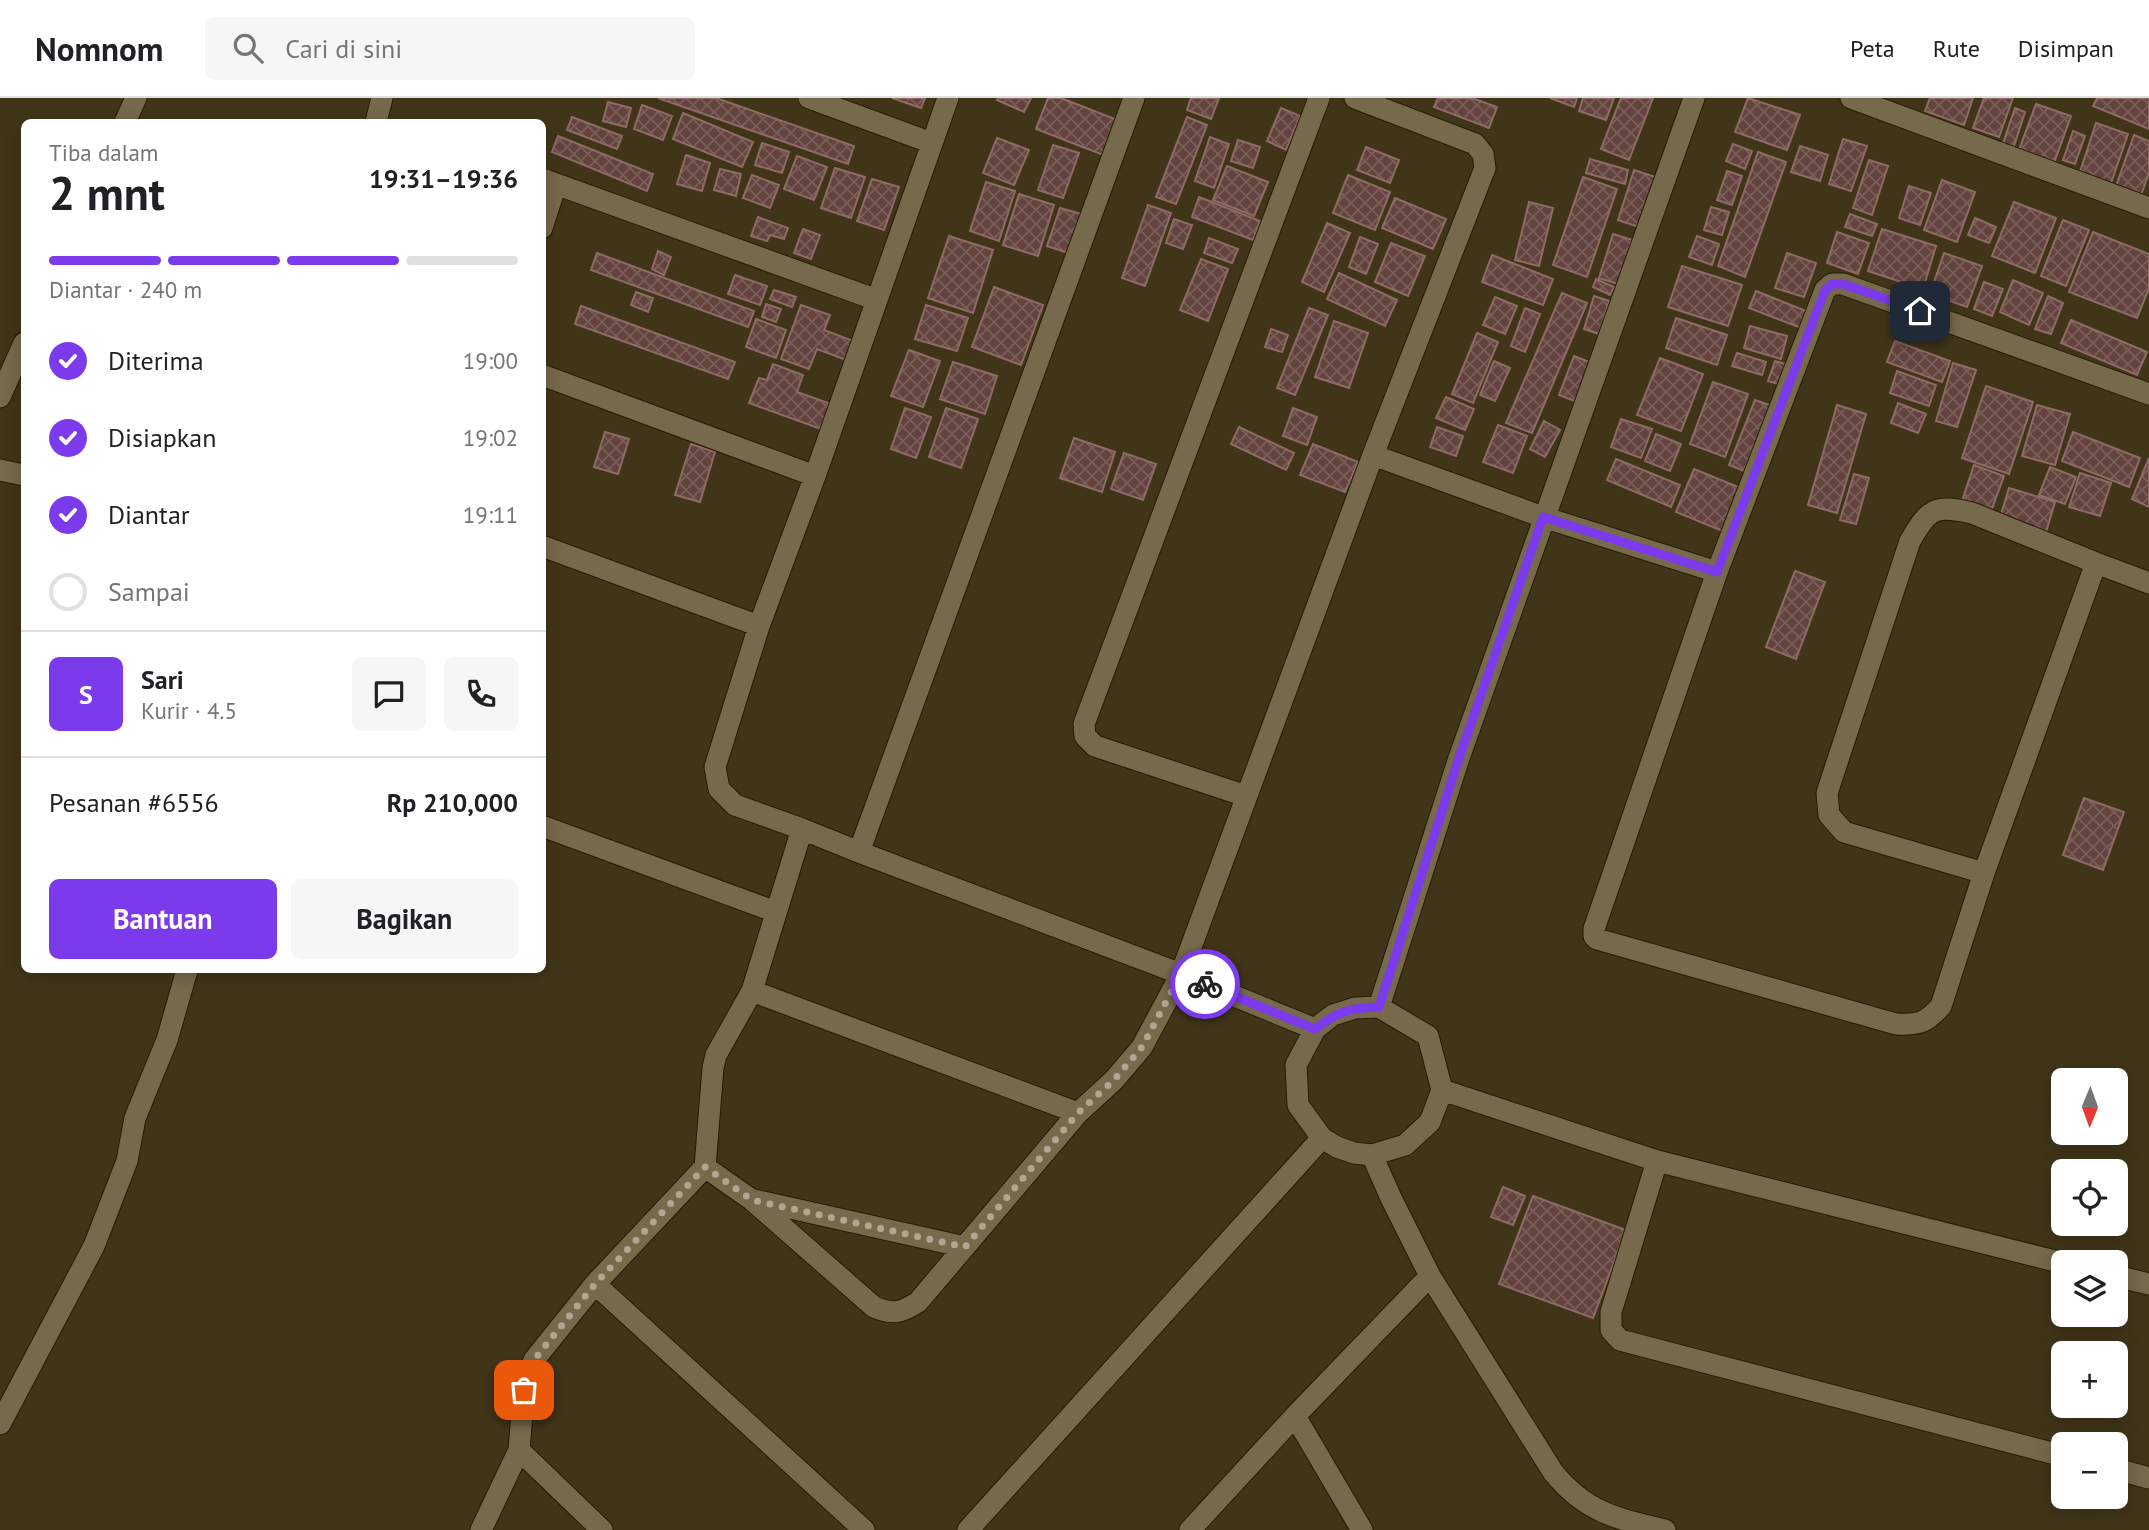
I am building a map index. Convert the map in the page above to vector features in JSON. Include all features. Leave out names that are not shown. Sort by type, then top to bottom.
[{"type":"street","points":[[126,119],[136,98]]},
{"type":"street","points":[[377,119],[382,98]]},
{"type":"street","points":[[809,98],[932,143]]},
{"type":"street","points":[[948,98],[815,476],[759,626],[715,767],[719,789],[735,805],[802,828],[1181,974],[1315,1029]]},
{"type":"street","points":[[859,852],[1134,98]]},
{"type":"street","points":[[1246,796],[1096,746],[1085,736],[1084,724],[1319,98]]},
{"type":"street","points":[[705,1167],[752,1200],[874,1307],[888,1313],[904,1311],[918,1303],[1078,1113],[1114,1080],[1142,1047],[1181,974],[1373,455],[1485,168],[1483,154],[1475,144],[1355,98]]},
{"type":"street","points":[[1379,1007],[1459,758],[1694,98]]},
{"type":"street","points":[[1851,98],[2149,208]]},
{"type":"street","points":[[546,202],[549,182],[877,300]]},
{"type":"street","points":[[2096,563],[1984,873],[1941,1006],[1929,1020],[1913,1025],[1896,1024],[1610,943],[1594,936],[1594,929],[1717,572],[1825,290],[1832,284],[1843,284],[2149,394]]},
{"type":"street","points":[[0,397],[21,350]]},
{"type":"street","points":[[546,376],[815,476]]},
{"type":"street","points":[[1373,455],[1543,517],[1717,572]]},
{"type":"street","points":[[0,470],[21,474]]},
{"type":"street","points":[[1984,873],[1844,832],[1829,815],[1827,793],[1910,541],[1922,521],[1935,510],[1952,508],[1972,513],[2149,583]]},
{"type":"street","points":[[546,547],[759,626]]},
{"type":"street","points":[[546,827],[776,912]]},
{"type":"street","points":[[481,1530],[519,1450],[524,1390],[534,1360],[595,1284],[705,1167],[716,1055],[752,991],[802,828]]},
{"type":"street","points":[[0,1424],[94,1246],[127,1161],[135,1118],[167,1040],[186,973]]},
{"type":"street","points":[[752,991],[1078,1113]]},
{"type":"street","points":[[1379,1007],[1428,1036],[1442,1090],[1430,1122],[1405,1145],[1372,1155],[1354,1153],[1322,1138],[1298,1105],[1297,1092],[1296,1065],[1315,1029],[1334,1015],[1355,1008],[1379,1007]]},
{"type":"street","points":[[1442,1090],[1657,1161],[2051,1260]]},
{"type":"street","points":[[968,1530],[1322,1138]]},
{"type":"street","points":[[1372,1155],[1430,1276],[1553,1472],[1565,1487],[1608,1515],[1665,1530]]},
{"type":"street","points":[[1657,1161],[1611,1312],[1611,1330],[1620,1340],[2051,1453]]},
{"type":"street","points":[[752,1200],[965,1247]]},
{"type":"street","points":[[1190,1530],[1430,1276]]},
{"type":"street","points":[[2128,1279],[2149,1284]]},
{"type":"street","points":[[595,1284],[864,1530]]},
{"type":"street","points":[[1295,1416],[1362,1530]]},
{"type":"street","points":[[519,1450],[602,1530]]},
{"type":"street","points":[[2128,1472],[2149,1478]]},
{"type":"building","points":[[658,98],[716,98],[854,146],[848,164]]},
{"type":"building","points":[[892,98],[925,98],[921,108]]},
{"type":"building","points":[[1031,98],[1024,112],[997,100]]},
{"type":"building","points":[[1048,98],[1061,98],[1120,121],[1106,156],[1036,129]]},
{"type":"building","points":[[1191,98],[1219,98],[1211,119],[1187,110]]},
{"type":"building","points":[[1438,98],[1472,98],[1497,107],[1489,128],[1434,107]]},
{"type":"building","points":[[1550,98],[1577,98],[1574,107]]},
{"type":"building","points":[[1583,98],[1614,98],[1606,120],[1579,111]]},
{"type":"building","points":[[1621,98],[1653,98],[1629,160],[1601,149]]},
{"type":"building","points":[[1748,98],[1800,115],[1787,150],[1735,132]]},
{"type":"building","points":[[1930,98],[1973,98],[1964,125],[1925,111]]},
{"type":"building","points":[[1984,98],[2013,98],[1999,137],[1973,128]]},
{"type":"building","points":[[2097,98],[2149,98],[2149,129],[2093,106]]},
{"type":"building","points":[[608,102],[631,108],[626,127],[603,121]]},
{"type":"building","points":[[2036,104],[2071,116],[2054,163],[2019,150]]},
{"type":"building","points":[[642,105],[672,116],[663,140],[634,129]]},
{"type":"building","points":[[1281,108],[1300,116],[1286,150],[1267,141]]},
{"type":"building","points":[[2015,108],[2025,112],[2013,149],[2002,146]]},
{"type":"building","points":[[683,113],[753,142],[742,167],[673,139]]},
{"type":"building","points":[[572,117],[622,136],[617,149],[567,130]]},
{"type":"building","points":[[1187,117],[1207,125],[1176,204],[1156,197]]},
{"type":"building","points":[[2096,123],[2128,134],[2110,186],[2079,175]]},
{"type":"building","points":[[2073,131],[2085,136],[2075,164],[2063,160]]},
{"type":"building","points":[[2134,135],[2149,141],[2149,173],[2140,198],[2115,189]]},
{"type":"building","points":[[558,136],[653,174],[647,191],[552,152]]},
{"type":"building","points":[[1210,137],[1229,144],[1214,188],[1195,181]]},
{"type":"building","points":[[997,138],[1029,150],[1014,185],[983,173]]},
{"type":"building","points":[[1843,139],[1867,146],[1851,191],[1829,184]]},
{"type":"building","points":[[1238,140],[1260,147],[1253,168],[1231,161]]},
{"type":"building","points":[[762,143],[789,152],[782,173],[755,165]]},
{"type":"building","points":[[1733,144],[1752,151],[1745,169],[1726,161]]},
{"type":"building","points":[[1053,145],[1079,153],[1063,198],[1038,190]]},
{"type":"building","points":[[1800,146],[1828,155],[1820,181],[1791,172]]},
{"type":"building","points":[[1366,147],[1399,160],[1390,183],[1357,170]]},
{"type":"building","points":[[1758,152],[1786,162],[1745,277],[1718,266]]},
{"type":"building","points":[[686,155],[710,163],[702,191],[677,184]]},
{"type":"building","points":[[797,156],[827,167],[814,200],[784,189]]},
{"type":"building","points":[[1590,159],[1628,170],[1625,184],[1586,173]]},
{"type":"building","points":[[1869,160],[1888,166],[1872,215],[1853,208]]},
{"type":"building","points":[[1227,166],[1268,182],[1254,216],[1213,200]]},
{"type":"building","points":[[835,168],[865,177],[851,218],[821,208]]},
{"type":"building","points":[[720,169],[741,174],[736,196],[714,190]]},
{"type":"building","points":[[1634,170],[1658,178],[1642,228],[1618,220]]},
{"type":"building","points":[[1727,171],[1742,176],[1732,205],[1717,200]]},
{"type":"building","points":[[752,175],[779,185],[770,208],[743,198]]},
{"type":"building","points":[[1348,175],[1390,192],[1375,230],[1333,213]]},
{"type":"building","points":[[1583,177],[1617,189],[1587,277],[1553,265]]},
{"type":"building","points":[[872,179],[899,187],[884,230],[857,221]]},
{"type":"building","points":[[1942,180],[1975,192],[1957,242],[1924,230]]},
{"type":"building","points":[[986,182],[1015,191],[999,241],[970,231]]},
{"type":"building","points":[[1909,186],[1931,193],[1920,225],[1899,218]]},
{"type":"building","points":[[1019,194],[1054,205],[1038,256],[1003,245]]},
{"type":"building","points":[[1199,197],[1260,221],[1253,240],[1192,217]]},
{"type":"building","points":[[1395,198],[1446,219],[1433,249],[1382,228]]},
{"type":"building","points":[[1529,202],[1553,208],[1539,266],[1515,260]]},
{"type":"building","points":[[2014,202],[2056,218],[2035,273],[1992,256]]},
{"type":"building","points":[[1148,205],[1171,213],[1145,286],[1122,278]]},
{"type":"building","points":[[1711,207],[1729,212],[1722,235],[1704,230]]},
{"type":"building","points":[[1060,208],[1081,214],[1068,253],[1047,246]]},
{"type":"building","points":[[1850,214],[1877,224],[1872,236],[1845,227]]},
{"type":"building","points":[[758,217],[788,228],[784,239],[770,235],[767,241],[751,236]]},
{"type":"building","points":[[1975,218],[1996,227],[1989,243],[1968,235]]},
{"type":"building","points":[[1174,219],[1192,225],[1183,249],[1166,243]]},
{"type":"building","points":[[2063,220],[2089,230],[2066,286],[2041,276]]},
{"type":"building","points":[[1327,223],[1350,233],[1324,292],[1302,282]]},
{"type":"building","points":[[803,229],[820,235],[811,259],[794,253]]},
{"type":"building","points":[[1882,229],[1936,246],[1923,289],[1868,271]]},
{"type":"building","points":[[1837,232],[1869,243],[1858,274],[1827,263]]},
{"type":"building","points":[[2093,232],[2149,254],[2149,288],[2137,318],[2069,292]]},
{"type":"building","points":[[1613,234],[1632,240],[1618,284],[1599,278]]},
{"type":"building","points":[[949,236],[993,250],[973,313],[928,298]]},
{"type":"building","points":[[1697,236],[1719,244],[1712,265],[1689,257]]},
{"type":"building","points":[[1360,237],[1378,244],[1366,274],[1349,267]]},
{"type":"building","points":[[1209,238],[1238,249],[1232,263],[1204,253]]},
{"type":"building","points":[[1391,243],[1425,256],[1408,296],[1375,282]]},
{"type":"building","points":[[658,251],[671,257],[664,275],[652,269]]},
{"type":"building","points":[[597,253],[754,311],[748,327],[591,270]]},
{"type":"building","points":[[1787,253],[1816,263],[1804,297],[1775,288]]},
{"type":"building","points":[[1944,253],[1982,266],[1967,307],[1930,294]]},
{"type":"building","points":[[1492,255],[1553,279],[1543,305],[1482,282]]},
{"type":"building","points":[[1201,259],[1228,269],[1208,321],[1180,310]]},
{"type":"building","points":[[1682,266],[1742,285],[1728,326],[1668,307]]},
{"type":"building","points":[[1339,273],[1397,300],[1385,326],[1327,299]]},
{"type":"building","points":[[735,275],[767,286],[760,305],[728,294]]},
{"type":"building","points":[[1596,279],[1614,287],[1610,295],[1593,287]]},
{"type":"building","points":[[2013,280],[2043,293],[2029,325],[2000,312]]},
{"type":"building","points":[[1984,282],[2003,289],[1992,316],[1974,309]]},
{"type":"building","points":[[994,287],[1043,305],[1021,365],[972,347]]},
{"type":"building","points":[[774,290],[796,297],[792,307],[770,299]]},
{"type":"building","points":[[1756,291],[1811,313],[1804,329],[1749,308]]},
{"type":"building","points":[[636,292],[653,298],[648,312],[631,305]]},
{"type":"building","points":[[1562,293],[1587,303],[1532,433],[1506,423]]},
{"type":"building","points":[[1594,296],[1609,301],[1599,334],[1584,329]]},
{"type":"building","points":[[2048,296],[2063,303],[2051,334],[2035,329]]},
{"type":"building","points":[[1495,297],[1517,306],[1505,334],[1483,325]]},
{"type":"building","points":[[766,304],[781,309],[776,322],[762,317]]},
{"type":"building","points":[[801,305],[830,315],[824,330],[856,342],[849,361],[817,349],[809,369],[781,359]]},
{"type":"building","points":[[926,305],[968,318],[957,351],[915,339]]},
{"type":"building","points":[[581,306],[735,362],[728,379],[575,324]]},
{"type":"building","points":[[1309,308],[1328,315],[1295,395],[1277,388]]},
{"type":"building","points":[[1525,308],[1540,314],[1525,352],[1511,346]]},
{"type":"building","points":[[1676,318],[1727,335],[1717,365],[1666,348]]},
{"type":"building","points":[[756,319],[786,330],[776,358],[746,347]]},
{"type":"building","points":[[2071,320],[2147,352],[2137,375],[2061,343]]},
{"type":"building","points":[[1334,321],[1368,333],[1349,388],[1315,377]]},
{"type":"building","points":[[1750,326],[1787,336],[1781,359],[1744,348]]},
{"type":"building","points":[[1271,329],[1288,335],[1282,352],[1265,347]]},
{"type":"building","points":[[1477,333],[1498,342],[1473,403],[1452,394]]},
{"type":"building","points":[[1895,341],[1950,361],[1942,382],[1887,362]]},
{"type":"building","points":[[909,350],[940,361],[923,407],[891,396]]},
{"type":"building","points":[[1737,353],[1766,362],[1762,375],[1732,366]]},
{"type":"building","points":[[1574,356],[1592,363],[1577,402],[1559,395]]},
{"type":"building","points":[[1660,358],[1703,374],[1681,431],[1637,415]]},
{"type":"building","points":[[1494,361],[1510,368],[1495,401],[1480,395]]},
{"type":"building","points":[[1775,361],[1792,366],[1785,386],[1768,381]]},
{"type":"building","points":[[953,362],[997,376],[985,414],[940,399]]},
{"type":"building","points":[[1953,363],[1976,370],[1957,427],[1936,421]]},
{"type":"building","points":[[773,364],[803,375],[797,392],[831,404],[821,429],[749,403],[759,378],[767,380]]},
{"type":"building","points":[[1897,371],[1936,385],[1929,406],[1890,393]]},
{"type":"building","points":[[1713,382],[1748,394],[1725,457],[1690,444]]},
{"type":"building","points":[[1986,386],[2033,402],[2009,474],[1962,458]]},
{"type":"building","points":[[1446,397],[1474,409],[1465,430],[1436,418]]},
{"type":"building","points":[[1755,400],[1770,405],[1744,471],[1729,465]]},
{"type":"building","points":[[1898,403],[1926,414],[1918,433],[1891,423]]},
{"type":"building","points":[[1837,405],[1866,414],[1837,513],[1808,505]]},
{"type":"building","points":[[2037,405],[2070,414],[2055,465],[2022,456]]},
{"type":"building","points":[[905,408],[931,417],[916,458],[891,449]]},
{"type":"building","points":[[946,408],[978,419],[961,468],[929,457]]},
{"type":"building","points":[[1293,408],[1317,417],[1307,445],[1283,436]]},
{"type":"building","points":[[1621,419],[1652,429],[1641,458],[1611,447]]},
{"type":"building","points":[[1544,421],[1560,430],[1545,457],[1530,449]]},
{"type":"building","points":[[1498,425],[1527,436],[1513,473],[1483,462]]},
{"type":"building","points":[[1239,427],[1294,453],[1286,470],[1231,444]]},
{"type":"building","points":[[1437,427],[1463,436],[1456,456],[1430,447]]},
{"type":"building","points":[[605,432],[629,439],[618,474],[594,467]]},
{"type":"building","points":[[2073,432],[2140,458],[2129,487],[2062,461]]},
{"type":"building","points":[[1656,434],[1681,444],[1670,471],[1645,461]]},
{"type":"building","points":[[1074,438],[1115,452],[1102,492],[1060,478]]},
{"type":"building","points":[[691,444],[715,452],[700,502],[675,495]]},
{"type":"building","points":[[1313,444],[1358,462],[1345,492],[1300,475]]},
{"type":"building","points":[[1124,453],[1156,464],[1143,500],[1111,489]]},
{"type":"building","points":[[2149,458],[2149,507],[2132,499]]},
{"type":"building","points":[[1616,459],[1680,485],[1671,507],[1607,480]]},
{"type":"building","points":[[1974,465],[2004,476],[1990,514],[1961,504]]},
{"type":"building","points":[[2050,467],[2076,477],[2065,504],[2039,495]]},
{"type":"building","points":[[1694,469],[1743,489],[1725,532],[1676,512]]},
{"type":"building","points":[[2080,473],[2111,483],[2100,516],[2069,507]]},
{"type":"building","points":[[1854,474],[1869,478],[1856,524],[1840,520]]},
{"type":"building","points":[[2009,488],[2055,502],[2046,532],[2000,518]]},
{"type":"building","points":[[1795,571],[1825,582],[1796,659],[1766,647]]},
{"type":"building","points":[[2084,798],[2124,812],[2103,870],[2063,855]]},
{"type":"building","points":[[1503,1187],[1525,1196],[1513,1225],[1491,1217]]},
{"type":"building","points":[[1533,1196],[1626,1230],[1593,1318],[1499,1284]]},
{"type":"way so far","points":[[524,1390],[534,1360],[595,1284],[705,1167],[752,1200],[965,1247],[1078,1113],[1114,1080],[1142,1047],[1181,974],[1205,984]]},
{"type":"route","points":[[1205,984],[1315,1029],[1334,1015],[1355,1008],[1379,1007],[1459,758],[1543,517],[1717,572],[1825,290],[1832,284],[1843,284],[1920,311]]}]
